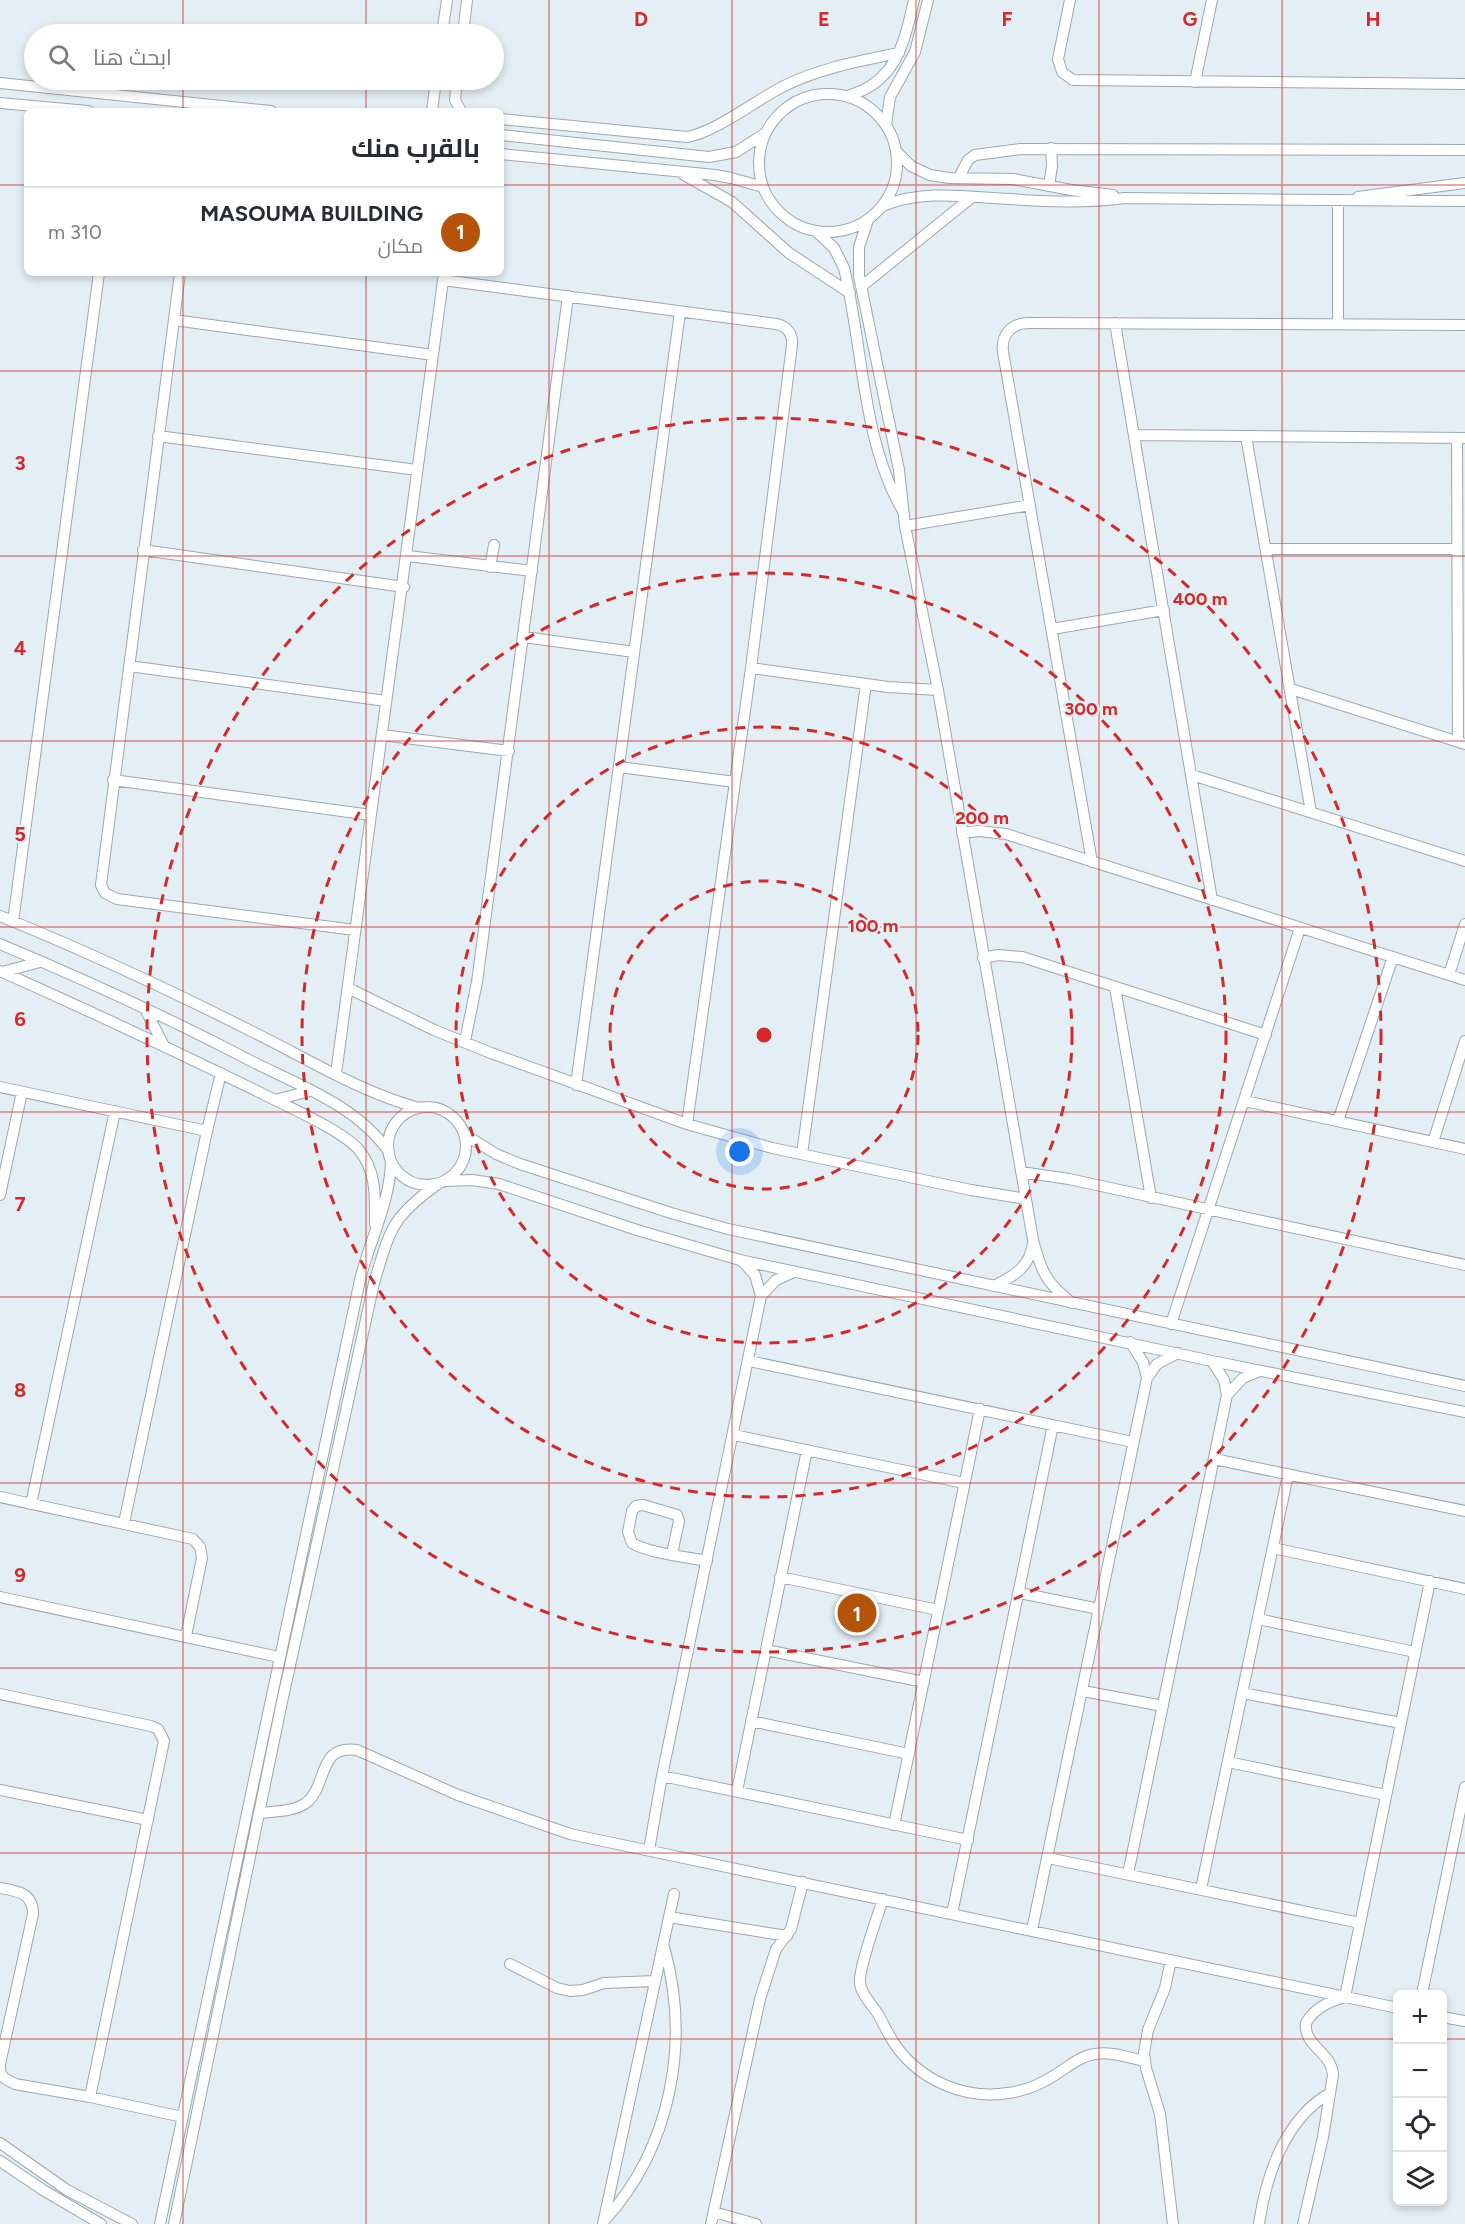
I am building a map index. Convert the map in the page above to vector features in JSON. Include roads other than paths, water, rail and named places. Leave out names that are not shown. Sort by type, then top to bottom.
[{"type":"street","points":[[443,24],[447,0]]},
{"type":"street","points":[[464,24],[467,0]]},
{"type":"street","points":[[847,96],[877,83],[891,68],[898,53],[914,0]]},
{"type":"street","points":[[886,125],[869,107],[847,96],[831,93],[814,95],[785,108],[773,120],[765,134],[758,160],[762,187],[778,212],[803,228],[818,232],[844,231],[868,220],[883,206],[895,180],[897,166],[896,151],[885,116],[890,97],[915,52],[928,0]]},
{"type":"street","points":[[1070,0],[1058,59],[1059,68],[1068,78],[1077,81],[1465,84]]},
{"type":"street","points":[[1195,82],[1212,0]]},
{"type":"street","points":[[504,119],[687,137],[704,133],[772,92],[805,77],[840,66],[898,53]]},
{"type":"street","points":[[0,83],[24,85]]},
{"type":"street","points":[[68,90],[242,108]]},
{"type":"street","points":[[432,108],[435,90]]},
{"type":"street","points":[[456,90],[455,100],[459,108]]},
{"type":"street","points":[[0,103],[55,108]]},
{"type":"street","points":[[504,135],[709,157],[736,152],[765,134]]},
{"type":"street","points":[[959,177],[965,164],[975,155],[1007,150],[1051,148],[1465,150]]},
{"type":"street","points":[[1049,186],[1052,166],[1051,148]]},
{"type":"street","points":[[896,151],[920,171],[940,177],[1013,179],[1125,198]]},
{"type":"street","points":[[504,154],[731,178],[762,187]]},
{"type":"street","points":[[679,172],[732,202],[789,253],[850,293]]},
{"type":"street","points":[[1338,200],[1465,183]]},
{"type":"street","points":[[883,206],[913,197],[972,197],[1044,201],[1102,201],[1125,198],[1465,201]]},
{"type":"street","points":[[862,286],[972,197]]},
{"type":"street","points":[[1338,200],[1338,324]]},
{"type":"street","points":[[868,220],[861,238],[858,257],[862,286],[899,470],[905,526],[938,690],[1033,1240],[1039,1264],[1047,1280],[1072,1303]]},
{"type":"street","points":[[818,232],[840,257],[844,268],[877,447],[888,484],[903,512]]},
{"type":"street","points":[[13,922],[99,276]]},
{"type":"street","points":[[180,276],[100,880],[102,889],[109,897],[355,930]]},
{"type":"street","points":[[336,1074],[386,701],[404,587],[417,470],[444,276],[568,296],[780,325],[792,336],[751,668],[687,1124]]},
{"type":"street","points":[[465,1041],[477,982],[509,751],[568,296]]},
{"type":"street","points":[[576,1085],[680,312]]},
{"type":"street","points":[[174,320],[433,356]]},
{"type":"street","points":[[1092,862],[1003,352],[1004,337],[1010,329],[1024,323],[1465,325]]},
{"type":"street","points":[[1114,323],[1212,900]]},
{"type":"street","points":[[1134,435],[1461,438],[1457,549],[1461,743],[1291,689]]},
{"type":"street","points":[[158,436],[417,470]]},
{"type":"street","points":[[1246,436],[1311,812]]},
{"type":"street","points":[[905,526],[1030,505]]},
{"type":"street","points":[[490,567],[494,545]]},
{"type":"street","points":[[1266,549],[1457,549]]},
{"type":"street","points":[[143,550],[404,587]]},
{"type":"street","points":[[408,556],[532,571]]},
{"type":"street","points":[[1052,629],[1164,610]]},
{"type":"street","points":[[524,637],[634,652]]},
{"type":"street","points":[[129,666],[386,701]]},
{"type":"street","points":[[751,668],[866,684],[938,690]]},
{"type":"street","points":[[802,1154],[866,684]]},
{"type":"street","points":[[382,735],[509,751]]},
{"type":"street","points":[[619,767],[735,782]]},
{"type":"street","points":[[1192,775],[1465,861]]},
{"type":"street","points":[[113,780],[371,815]]},
{"type":"street","points":[[962,833],[997,832],[1465,980]]},
{"type":"street","points":[[0,916],[208,1009],[376,1094],[418,1108]]},
{"type":"street","points":[[1449,975],[1465,924]]},
{"type":"street","points":[[1171,1324],[1300,928]]},
{"type":"street","points":[[0,944],[145,1008],[353,1114],[373,1131],[396,1169],[410,1181],[419,1184],[472,1180],[499,1184],[619,1224],[740,1260],[1465,1412]]},
{"type":"street","points":[[983,958],[998,955],[1022,957],[1266,1035]]},
{"type":"street","points":[[1338,1121],[1393,957]]},
{"type":"street","points":[[1,972],[40,962]]},
{"type":"street","points":[[1,972],[221,1073],[344,1137],[364,1157],[374,1183],[375,1233]]},
{"type":"street","points":[[1115,987],[1151,1198]]},
{"type":"street","points":[[348,988],[434,1030],[491,1053],[687,1124],[743,1141],[971,1190],[1026,1199]]},
{"type":"street","points":[[145,1008],[164,1046]]},
{"type":"street","points":[[1433,1142],[1465,1041]]},
{"type":"street","points":[[124,1523],[221,1073]]},
{"type":"street","points":[[0,1087],[207,1131]]},
{"type":"street","points":[[275,1100],[310,1091]]},
{"type":"street","points":[[0,1195],[22,1092]]},
{"type":"street","points":[[1245,1101],[1465,1149]]},
{"type":"street","points":[[160,2224],[360,1280],[387,1197],[389,1140],[392,1129],[399,1119],[418,1108],[430,1107],[451,1115],[459,1124],[464,1134],[466,1147],[463,1161],[456,1172],[415,1200],[395,1223],[374,1283],[174,2224]]},
{"type":"street","points":[[32,1504],[115,1111]]},
{"type":"street","points":[[464,1134],[496,1154],[520,1164],[681,1216],[757,1236],[1465,1386]]},
{"type":"street","points":[[1021,1172],[1069,1179],[1465,1265]]},
{"type":"street","points":[[994,1286],[1023,1268],[1029,1258],[1033,1240]]},
{"type":"street","points":[[649,1850],[662,1776],[761,1296],[755,1275],[740,1260]]},
{"type":"street","points":[[761,1296],[776,1280],[796,1271]]},
{"type":"street","points":[[1130,1342],[1143,1362],[1147,1378]]},
{"type":"street","points":[[1032,1930],[1147,1378],[1164,1359],[1179,1353]]},
{"type":"street","points":[[1128,1874],[1227,1395],[1224,1380],[1212,1360]]},
{"type":"street","points":[[749,1361],[1133,1442]]},
{"type":"street","points":[[1227,1395],[1243,1378],[1264,1371]]},
{"type":"street","points":[[894,1825],[980,1409]]},
{"type":"street","points":[[952,1914],[1053,1425]]},
{"type":"street","points":[[734,1435],[964,1483]]},
{"type":"street","points":[[736,1791],[807,1450]]},
{"type":"street","points":[[1214,1459],[1465,1511]]},
{"type":"street","points":[[1201,1889],[1288,1475]]},
{"type":"street","points":[[0,1497],[188,1536],[200,1547],[202,1558],[186,1636]]},
{"type":"street","points":[[672,1554],[679,1521],[676,1515],[643,1505],[636,1506],[632,1511],[630,1521],[628,1535],[630,1541],[637,1546],[672,1554],[706,1561]]},
{"type":"street","points":[[1273,1548],[1465,1589]]},
{"type":"street","points":[[780,1577],[938,1610]]},
{"type":"street","points":[[1345,1997],[1430,1581]]},
{"type":"street","points":[[1020,1593],[1099,1609]]},
{"type":"street","points":[[0,1597],[279,1657]]},
{"type":"street","points":[[1258,1619],[1415,1652]]},
{"type":"street","points":[[766,1650],[924,1682]]},
{"type":"street","points":[[1083,1691],[1163,1706]]},
{"type":"street","points":[[1242,1693],[1401,1723]]},
{"type":"street","points":[[0,1694],[151,1726],[158,1730],[164,1741],[90,2097]]},
{"type":"street","points":[[751,1721],[909,1754]]},
{"type":"street","points":[[260,1813],[292,1809],[306,1803],[315,1792],[328,1760],[341,1751],[352,1749],[458,1795],[560,1832],[1393,2007]]},
{"type":"street","points":[[1228,1762],[1386,1795]]},
{"type":"street","points":[[662,1776],[968,1840]]},
{"type":"street","points":[[1423,1990],[1465,1787]]},
{"type":"street","points":[[0,1790],[148,1820]]},
{"type":"street","points":[[1048,1858],[1360,1923]]},
{"type":"street","points":[[711,2224],[760,1999],[776,1949],[791,1929],[802,1882]]},
{"type":"street","points":[[0,1887],[26,1895],[33,1906],[0,2064],[0,2072],[4,2078],[15,2084],[183,2116]]},
{"type":"street","points":[[603,2223],[674,1894]]},
{"type":"street","points":[[883,1899],[861,1971],[861,1987],[896,2046],[912,2065],[929,2077],[971,2094],[996,2095],[1032,2087],[1093,2054],[1108,2054],[1145,2061]]},
{"type":"street","points":[[669,1917],[787,1936]]},
{"type":"street","points":[[603,2223],[624,2198],[642,2171],[657,2134],[669,2091],[675,2054],[676,2016],[672,1980],[663,1946]]},
{"type":"street","points":[[1171,1960],[1161,2001],[1148,2030],[1145,2061],[1160,2114],[1173,2224]]},
{"type":"street","points":[[510,1964],[557,1988],[570,1991],[583,1990],[604,1983],[655,1981]]},
{"type":"street","points":[[1303,2224],[1323,2137],[1332,2066],[1328,2058],[1308,2038],[1306,2023],[1324,2005],[1345,1997]]},
{"type":"street","points":[[1447,2018],[1465,2021]]},
{"type":"street","points":[[1259,2224],[1267,2185],[1289,2134],[1306,2110],[1330,2093]]},
{"type":"street","points":[[0,2143],[67,2190],[132,2224]]},
{"type":"street","points":[[0,2161],[43,2190],[101,2224]]},
{"type":"street","points":[[714,2212],[756,2224]]},
{"type":"place","name":"MASOUMA BUILDING","points":[[857,1613]]}]
